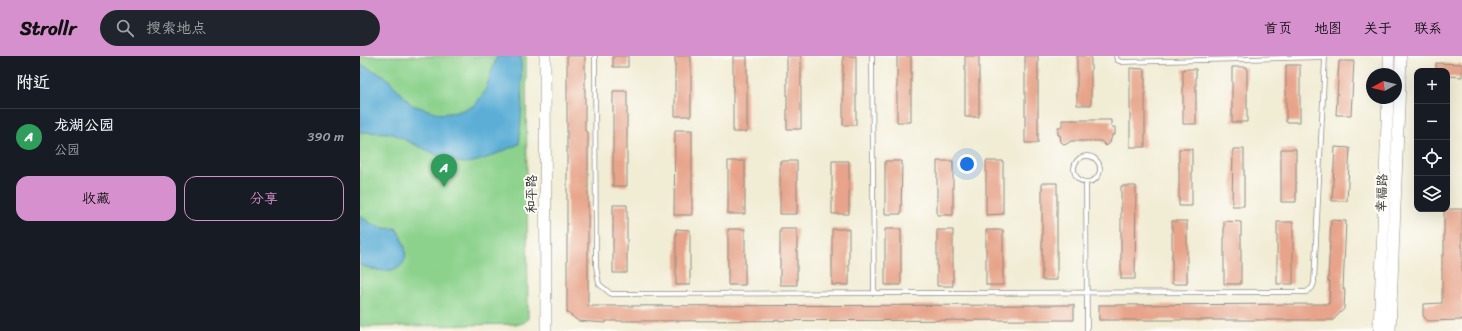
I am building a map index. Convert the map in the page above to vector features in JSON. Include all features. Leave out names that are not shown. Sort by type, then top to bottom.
[{"type":"street","name":"和平路","points":[[545,56],[546,331]]},
{"type":"street","points":[[1389,56],[1389,68]]},
{"type":"street","name":"幸福路","points":[[1390,331],[1401,56]]},
{"type":"street","name":"幸福路","points":[[1379,331],[1388,104]]},
{"type":"lane","points":[[595,56],[596,266],[599,284],[611,294],[1306,292],[1312,288],[1314,283],[1325,57],[1122,62],[1117,60],[1116,56]]},
{"type":"lane","points":[[872,56],[874,293]]},
{"type":"lane","points":[[1088,156],[1096,159],[1099,172],[1095,179],[1086,182],[1077,178],[1074,166],[1079,158],[1088,156]]},
{"type":"lane","points":[[1086,182],[1088,331]]},
{"type":"green space","points":[[360,56],[526,56],[528,318],[525,322],[520,324],[360,327]]},
{"type":"water","points":[[497,56],[521,56],[522,106],[519,144],[487,158],[463,163],[445,159],[391,133],[360,132],[360,64],[385,76],[412,105],[441,114],[457,112],[474,106],[484,93]]},
{"type":"water","points":[[360,215],[368,222],[376,226],[396,228],[403,241],[406,252],[405,260],[400,266],[394,270],[384,271],[360,265]]},
{"type":"building","points":[[567,56],[585,56],[585,131],[588,132],[588,306],[1074,305],[1074,320],[606,321],[606,323],[578,321],[567,312]]},
{"type":"building","points":[[613,56],[628,56],[628,67],[613,67]]},
{"type":"building","points":[[675,56],[691,56],[691,116],[675,116]]},
{"type":"building","points":[[733,56],[747,56],[747,132],[733,132]]},
{"type":"building","points":[[787,56],[801,56],[801,129],[787,129]]},
{"type":"building","points":[[843,56],[856,56],[856,125],[843,125]]},
{"type":"building","points":[[897,56],[911,56],[911,122],[897,122]]},
{"type":"building","points":[[965,56],[979,56],[979,117],[965,117]]},
{"type":"building","points":[[1025,56],[1038,56],[1038,143],[1025,143]]},
{"type":"building","points":[[1077,56],[1091,56],[1091,105],[1077,105]]},
{"type":"building","points":[[1339,61],[1354,61],[1351,115],[1336,115]]},
{"type":"building","points":[[1436,63],[1462,64],[1462,77],[1450,76],[1450,68],[1436,68]]},
{"type":"building","points":[[1286,65],[1300,65],[1300,122],[1286,122]]},
{"type":"building","points":[[1232,67],[1247,67],[1247,122],[1232,122]]},
{"type":"building","points":[[1130,68],[1145,69],[1145,147],[1130,147]]},
{"type":"building","points":[[1183,69],[1196,69],[1196,124],[1183,124]]},
{"type":"building","points":[[613,91],[627,91],[627,186],[613,186]]},
{"type":"building","points":[[1062,120],[1111,120],[1111,127],[1115,127],[1115,135],[1112,135],[1110,143],[1106,146],[1101,141],[1071,141],[1065,145],[1061,142],[1060,135],[1058,135],[1058,127],[1062,127]]},
{"type":"building","points":[[675,130],[692,130],[692,215],[674,215]]},
{"type":"building","points":[[1335,147],[1350,148],[1347,201],[1332,201]]},
{"type":"building","points":[[1179,149],[1192,149],[1192,206],[1179,206]]},
{"type":"building","points":[[1233,149],[1244,149],[1244,206],[1232,206]]},
{"type":"building","points":[[1281,149],[1296,149],[1296,202],[1281,202]]},
{"type":"building","points":[[728,161],[745,161],[745,214],[728,214]]},
{"type":"building","points":[[780,161],[797,161],[797,214],[780,214]]},
{"type":"building","points":[[832,161],[849,161],[849,214],[832,214]]},
{"type":"building","points":[[885,161],[902,161],[901,214],[885,214]]},
{"type":"building","points":[[937,161],[953,161],[953,215],[937,215]]},
{"type":"building","points":[[986,161],[1003,161],[1003,214],[986,215]]},
{"type":"building","points":[[1042,183],[1057,183],[1057,280],[1042,280]]},
{"type":"building","points":[[1121,186],[1136,186],[1135,279],[1121,279]]},
{"type":"building","points":[[613,205],[627,205],[627,273],[613,273]]},
{"type":"building","points":[[1450,209],[1462,209],[1462,320],[1428,321],[1423,316],[1423,304],[1442,303],[1442,255],[1444,255],[1444,212],[1450,212]]},
{"type":"building","points":[[1331,220],[1346,221],[1343,289],[1345,289],[1344,309],[1333,320],[1099,320],[1099,305],[1329,304],[1330,281],[1328,281]]},
{"type":"building","points":[[1172,221],[1187,221],[1187,284],[1172,284]]},
{"type":"building","points":[[1224,221],[1241,222],[1241,284],[1224,284]]},
{"type":"building","points":[[1277,222],[1293,222],[1293,284],[1277,284]]},
{"type":"building","points":[[676,229],[690,230],[690,285],[676,285]]},
{"type":"building","points":[[728,229],[745,229],[745,285],[728,285]]},
{"type":"building","points":[[780,229],[797,229],[797,285],[780,285]]},
{"type":"building","points":[[832,229],[849,229],[849,285],[832,285]]},
{"type":"building","points":[[885,229],[901,229],[901,285],[885,285]]},
{"type":"building","points":[[937,230],[953,230],[953,286],[937,286]]},
{"type":"building","points":[[986,230],[1003,230],[1003,285],[986,285]]},
{"type":"place","name":"龙湖公园","points":[[444,187]]}]
